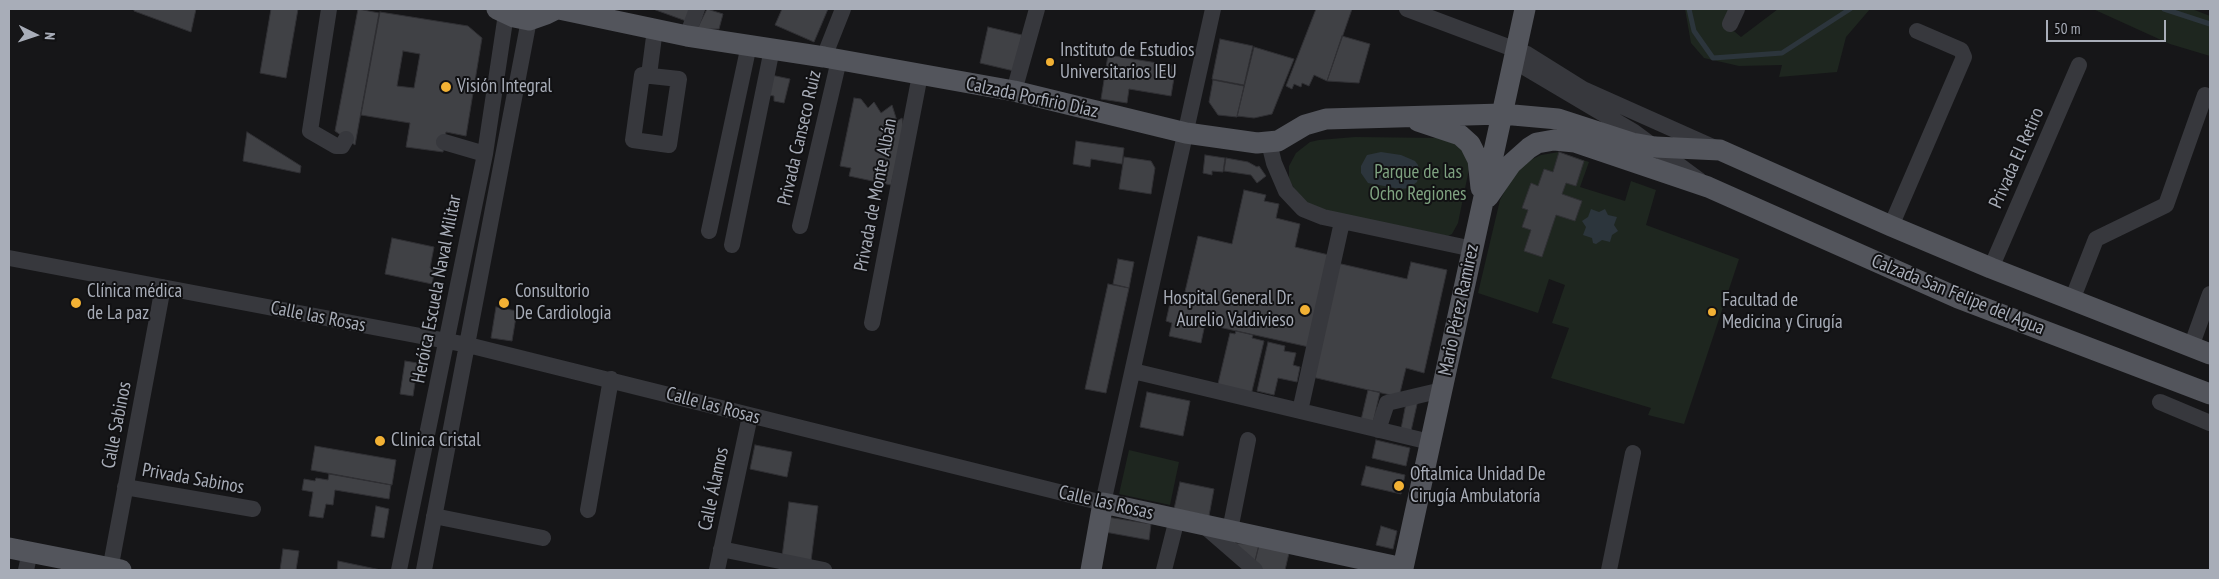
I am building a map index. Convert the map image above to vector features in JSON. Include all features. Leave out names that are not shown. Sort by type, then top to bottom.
[{"type":"main road","name":"Calzada Porfirio Díaz","points":[[560,9],[687,36],[832,58],[1014,91],[1186,133],[1269,143],[1278,141],[1317,120],[1502,114],[1558,119],[1632,143],[1655,147],[1720,150]]},
{"type":"main road","points":[[501,11],[529,20],[560,9]]},
{"type":"main road","name":"Mario Pérez Ramirez","points":[[1406,569],[1430,442],[1525,9]]},
{"type":"main road","points":[[1403,116],[1454,133],[1470,144],[1478,160],[1482,206]]},
{"type":"main road","name":"Calzada San Felipe del Agua","points":[[1482,206],[1516,158],[1537,143],[1554,140],[1575,142],[1708,187],[1958,298],[2210,394]]},
{"type":"main road","name":"Calzada San Felipe del Agua","points":[[1720,150],[1890,226],[1991,268],[2201,350]]},
{"type":"main road","points":[[1091,570],[1103,503]]},
{"type":"main road","name":"Calle las Rosas","points":[[1103,503],[1406,569]]},
{"type":"main road","points":[[9,548],[28,561],[114,570]]},
{"type":"street","points":[[329,9],[310,131],[336,146],[342,146],[346,139]]},
{"type":"street","points":[[687,36],[697,9]]},
{"type":"street","name":"Privada Canseco Ruiz","points":[[800,226],[842,9]]},
{"type":"street","points":[[1014,91],[1037,9]]},
{"type":"street","points":[[1103,503],[1214,9]]},
{"type":"street","points":[[1407,9],[1527,54],[1554,72],[1604,99],[1720,150]]},
{"type":"street","points":[[1730,24],[1737,9]]},
{"type":"street","name":"Heróica Escuela Naval Militar","points":[[399,570],[448,342],[485,150],[501,11]]},
{"type":"street","points":[[424,570],[529,20]]},
{"type":"street","points":[[649,76],[655,29]]},
{"type":"street","points":[[1890,226],[1964,57],[1961,50],[1917,31]]},
{"type":"street","points":[[709,231],[749,46]]},
{"type":"street","points":[[732,245],[772,49]]},
{"type":"street","points":[[1516,50],[1526,68],[1634,132],[1708,187]]},
{"type":"street","name":"Privada El Retiro","points":[[1991,268],[2079,65]]},
{"type":"street","points":[[642,75],[649,76],[679,79],[669,146],[633,140],[642,75]]},
{"type":"street","name":"Privada de Monte Albán","points":[[872,323],[920,75]]},
{"type":"street","points":[[2072,300],[2096,239],[2166,205],[2205,95]]},
{"type":"street","points":[[1269,143],[1279,177],[1286,192],[1293,201],[1312,214],[1473,249]]},
{"type":"street","points":[[1300,411],[1342,222]]},
{"type":"street","name":"Calle las Rosas","points":[[9,258],[468,345],[611,379],[750,416],[1103,503]]},
{"type":"street","name":"Calle Sabinos","points":[[114,570],[125,487],[163,287]]},
{"type":"street","points":[[2201,350],[2210,294]]},
{"type":"street","points":[[1133,371],[1430,442]]},
{"type":"street","points":[[588,510],[611,379]]},
{"type":"street","points":[[1378,430],[1387,403],[1442,390]]},
{"type":"street","points":[[2160,402],[2210,421]]},
{"type":"street","name":"Calle Álamos","points":[[717,570],[750,416]]},
{"type":"street","points":[[1230,530],[1248,440]]},
{"type":"street","points":[[1608,570],[1633,453]]},
{"type":"street","name":"Privada Sabinos","points":[[125,487],[254,509]]},
{"type":"street","points":[[434,516],[543,538]]},
{"type":"street","points":[[1164,570],[1177,519]]},
{"type":"street","points":[[1202,524],[1255,570]]},
{"type":"street","points":[[721,549],[824,570]]},
{"type":"green space","points":[[1685,9],[1729,9],[1723,22],[1741,37],[1778,9],[1870,9],[1846,37],[1837,72],[1779,77],[1782,65],[1739,66],[1704,58],[1691,43]]},
{"type":"green space","points":[[2093,9],[2192,9],[2210,16],[2210,56],[2170,44]]},
{"type":"green space","name":"Parque de las Ocho Regiones","points":[[1355,137],[1440,138],[1466,149],[1469,169],[1458,223],[1452,234],[1448,236],[1322,210],[1303,202],[1289,180],[1289,166],[1296,153],[1310,142]]},
{"type":"green space","points":[[1559,152],[1589,162],[1580,187],[1625,201],[1631,181],[1656,190],[1646,225],[1739,259],[1684,424],[1648,415],[1651,408],[1551,378],[1569,328],[1552,323],[1565,285],[1549,279],[1538,313],[1478,293],[1500,200],[1515,172],[1522,164],[1541,155]]},
{"type":"green space","points":[[1129,450],[1179,462],[1170,505],[1119,494]]},
{"type":"shaded area","points":[[1381,152],[1401,155],[1415,161],[1418,165],[1419,175],[1417,182],[1409,188],[1400,189],[1368,183],[1361,173],[1361,166],[1367,155]]},
{"type":"shaded area","points":[[1591,209],[1599,212],[1605,209],[1608,215],[1617,217],[1614,225],[1618,231],[1612,235],[1610,242],[1602,240],[1596,244],[1593,243],[1592,238],[1583,235],[1586,227],[1582,221],[1588,217]]},
{"type":"building","points":[[134,9],[196,9],[191,32],[134,11]]},
{"type":"building","points":[[271,9],[298,9],[286,78],[260,73]]},
{"type":"building","points":[[358,9],[379,13],[355,145],[335,131]]},
{"type":"building","points":[[653,9],[690,9],[686,21]]},
{"type":"building","points":[[707,9],[723,14],[719,29],[697,29]]},
{"type":"building","points":[[782,9],[828,9],[814,42],[775,25]]},
{"type":"building","points":[[1316,9],[1352,9],[1327,81],[1314,75],[1309,86],[1302,83],[1301,87],[1294,84],[1292,89],[1286,86]]},
{"type":"building","points":[[380,12],[468,26],[482,38],[466,136],[446,132],[443,152],[406,147],[410,123],[361,115]],"holes":[[[403,51],[420,54],[414,88],[397,86]]]},
{"type":"building","points":[[988,27],[1022,35],[1014,71],[980,63]]},
{"type":"building","points":[[1342,36],[1370,44],[1359,83],[1327,81]]},
{"type":"building","points":[[1220,39],[1253,46],[1244,85],[1212,79]]},
{"type":"building","points":[[1254,47],[1294,59],[1272,114],[1254,118],[1237,116]]},
{"type":"building","points":[[1108,55],[1176,66],[1171,96],[1129,89],[1127,103],[1101,99]]},
{"type":"building","points":[[771,75],[790,79],[784,103],[774,101],[774,96],[767,95]]},
{"type":"building","points":[[1213,80],[1244,86],[1237,117],[1218,115],[1209,102]]},
{"type":"building","points":[[854,98],[861,99],[868,108],[874,102],[881,113],[892,105],[897,121],[902,118],[904,130],[891,185],[849,176],[851,168],[840,166]]},
{"type":"building","points":[[247,132],[301,166],[300,173],[243,161]]},
{"type":"building","points":[[1076,141],[1124,148],[1122,164],[1091,159],[1090,167],[1073,164]]},
{"type":"building","points":[[1559,152],[1584,161],[1576,186],[1566,183],[1562,194],[1582,201],[1575,221],[1556,215],[1542,257],[1524,251],[1531,230],[1522,227],[1528,210],[1522,208],[1531,183],[1538,186],[1544,169],[1553,172]]},
{"type":"building","points":[[1205,155],[1225,158],[1223,172],[1212,171],[1212,175],[1203,173]]},
{"type":"building","points":[[1124,157],[1151,161],[1155,168],[1151,194],[1119,189]]},
{"type":"building","points":[[1226,158],[1259,166],[1266,176],[1257,183],[1251,175],[1224,171]]},
{"type":"building","points":[[1244,190],[1266,195],[1264,201],[1279,204],[1276,218],[1300,224],[1295,247],[1329,255],[1309,347],[1205,324],[1201,343],[1169,336],[1172,323],[1166,321],[1172,294],[1184,296],[1198,236],[1232,244]]},
{"type":"building","points":[[392,238],[434,247],[430,268],[435,269],[432,284],[385,274]]},
{"type":"building","points":[[1118,259],[1134,262],[1129,288],[1113,284]]},
{"type":"building","points":[[1411,262],[1447,270],[1424,373],[1406,368],[1399,397],[1312,377],[1337,263],[1407,279]]},
{"type":"building","points":[[1108,284],[1129,288],[1106,393],[1085,389]]},
{"type":"building","points":[[496,307],[517,311],[512,341],[491,338]]},
{"type":"building","points":[[1236,331],[1253,335],[1252,338],[1264,341],[1251,395],[1217,388],[1230,333],[1235,334]]},
{"type":"building","points":[[1268,342],[1285,346],[1284,351],[1296,353],[1293,365],[1300,367],[1297,382],[1278,378],[1274,395],[1257,391]]},
{"type":"building","points":[[405,361],[418,363],[413,396],[400,394]]},
{"type":"building","points":[[1368,390],[1380,392],[1373,423],[1361,420]]},
{"type":"building","points":[[1147,392],[1190,401],[1183,436],[1140,427]]},
{"type":"building","points":[[1418,400],[1411,431],[1401,429],[1406,403]]},
{"type":"building","points":[[1376,440],[1410,448],[1406,466],[1372,458]]},
{"type":"building","points":[[755,445],[792,452],[787,477],[750,469]]},
{"type":"building","points":[[315,446],[396,460],[392,485],[311,470]]},
{"type":"building","points":[[1366,466],[1405,475],[1401,494],[1361,485]]},
{"type":"building","points":[[329,474],[391,485],[389,499],[335,490],[333,505],[326,504],[323,518],[309,516],[313,492],[302,490],[304,479],[315,481],[316,478],[328,480]]},
{"type":"building","points":[[1180,482],[1214,489],[1209,516],[1174,509]]},
{"type":"building","points":[[789,502],[818,506],[811,561],[782,557]]},
{"type":"building","points":[[376,506],[389,509],[384,538],[371,536]]},
{"type":"building","points":[[1107,517],[1151,524],[1149,540],[1105,532]]},
{"type":"building","points":[[1381,526],[1397,531],[1393,549],[1376,545]]},
{"type":"building","points":[[1232,543],[1259,545],[1255,561]]},
{"type":"building","points":[[1259,545],[1289,553],[1285,570],[1263,570],[1255,561]]},
{"type":"building","points":[[283,549],[299,551],[296,570],[280,570]]},
{"type":"building","points":[[338,561],[381,570],[337,570]]},
{"type":"waterway","points":[[1689,9],[1694,31],[1713,58],[1782,53],[1850,9]]},
{"type":"waterway","points":[[2164,9],[2210,24]]},
{"type":"place","name":"Instituto de Estudios Universitarios IEU","points":[[1050,62]]},
{"type":"place","name":"Visión Integral","points":[[446,87]]},
{"type":"place","name":"Clínica médica de La paz","points":[[76,303]]},
{"type":"place","name":"Consultorio De Cardiologia","points":[[504,303]]},
{"type":"place","name":"Hospital General Dr. Aurelio Valdivieso","points":[[1305,310]]},
{"type":"place","name":"Facultad de Medicina y Cirugía","points":[[1712,312]]},
{"type":"place","name":"Clinica Cristal","points":[[380,441]]},
{"type":"place","name":"Oftalmica Unidad De Cirugía Ambulatoría","points":[[1399,486]]}]
